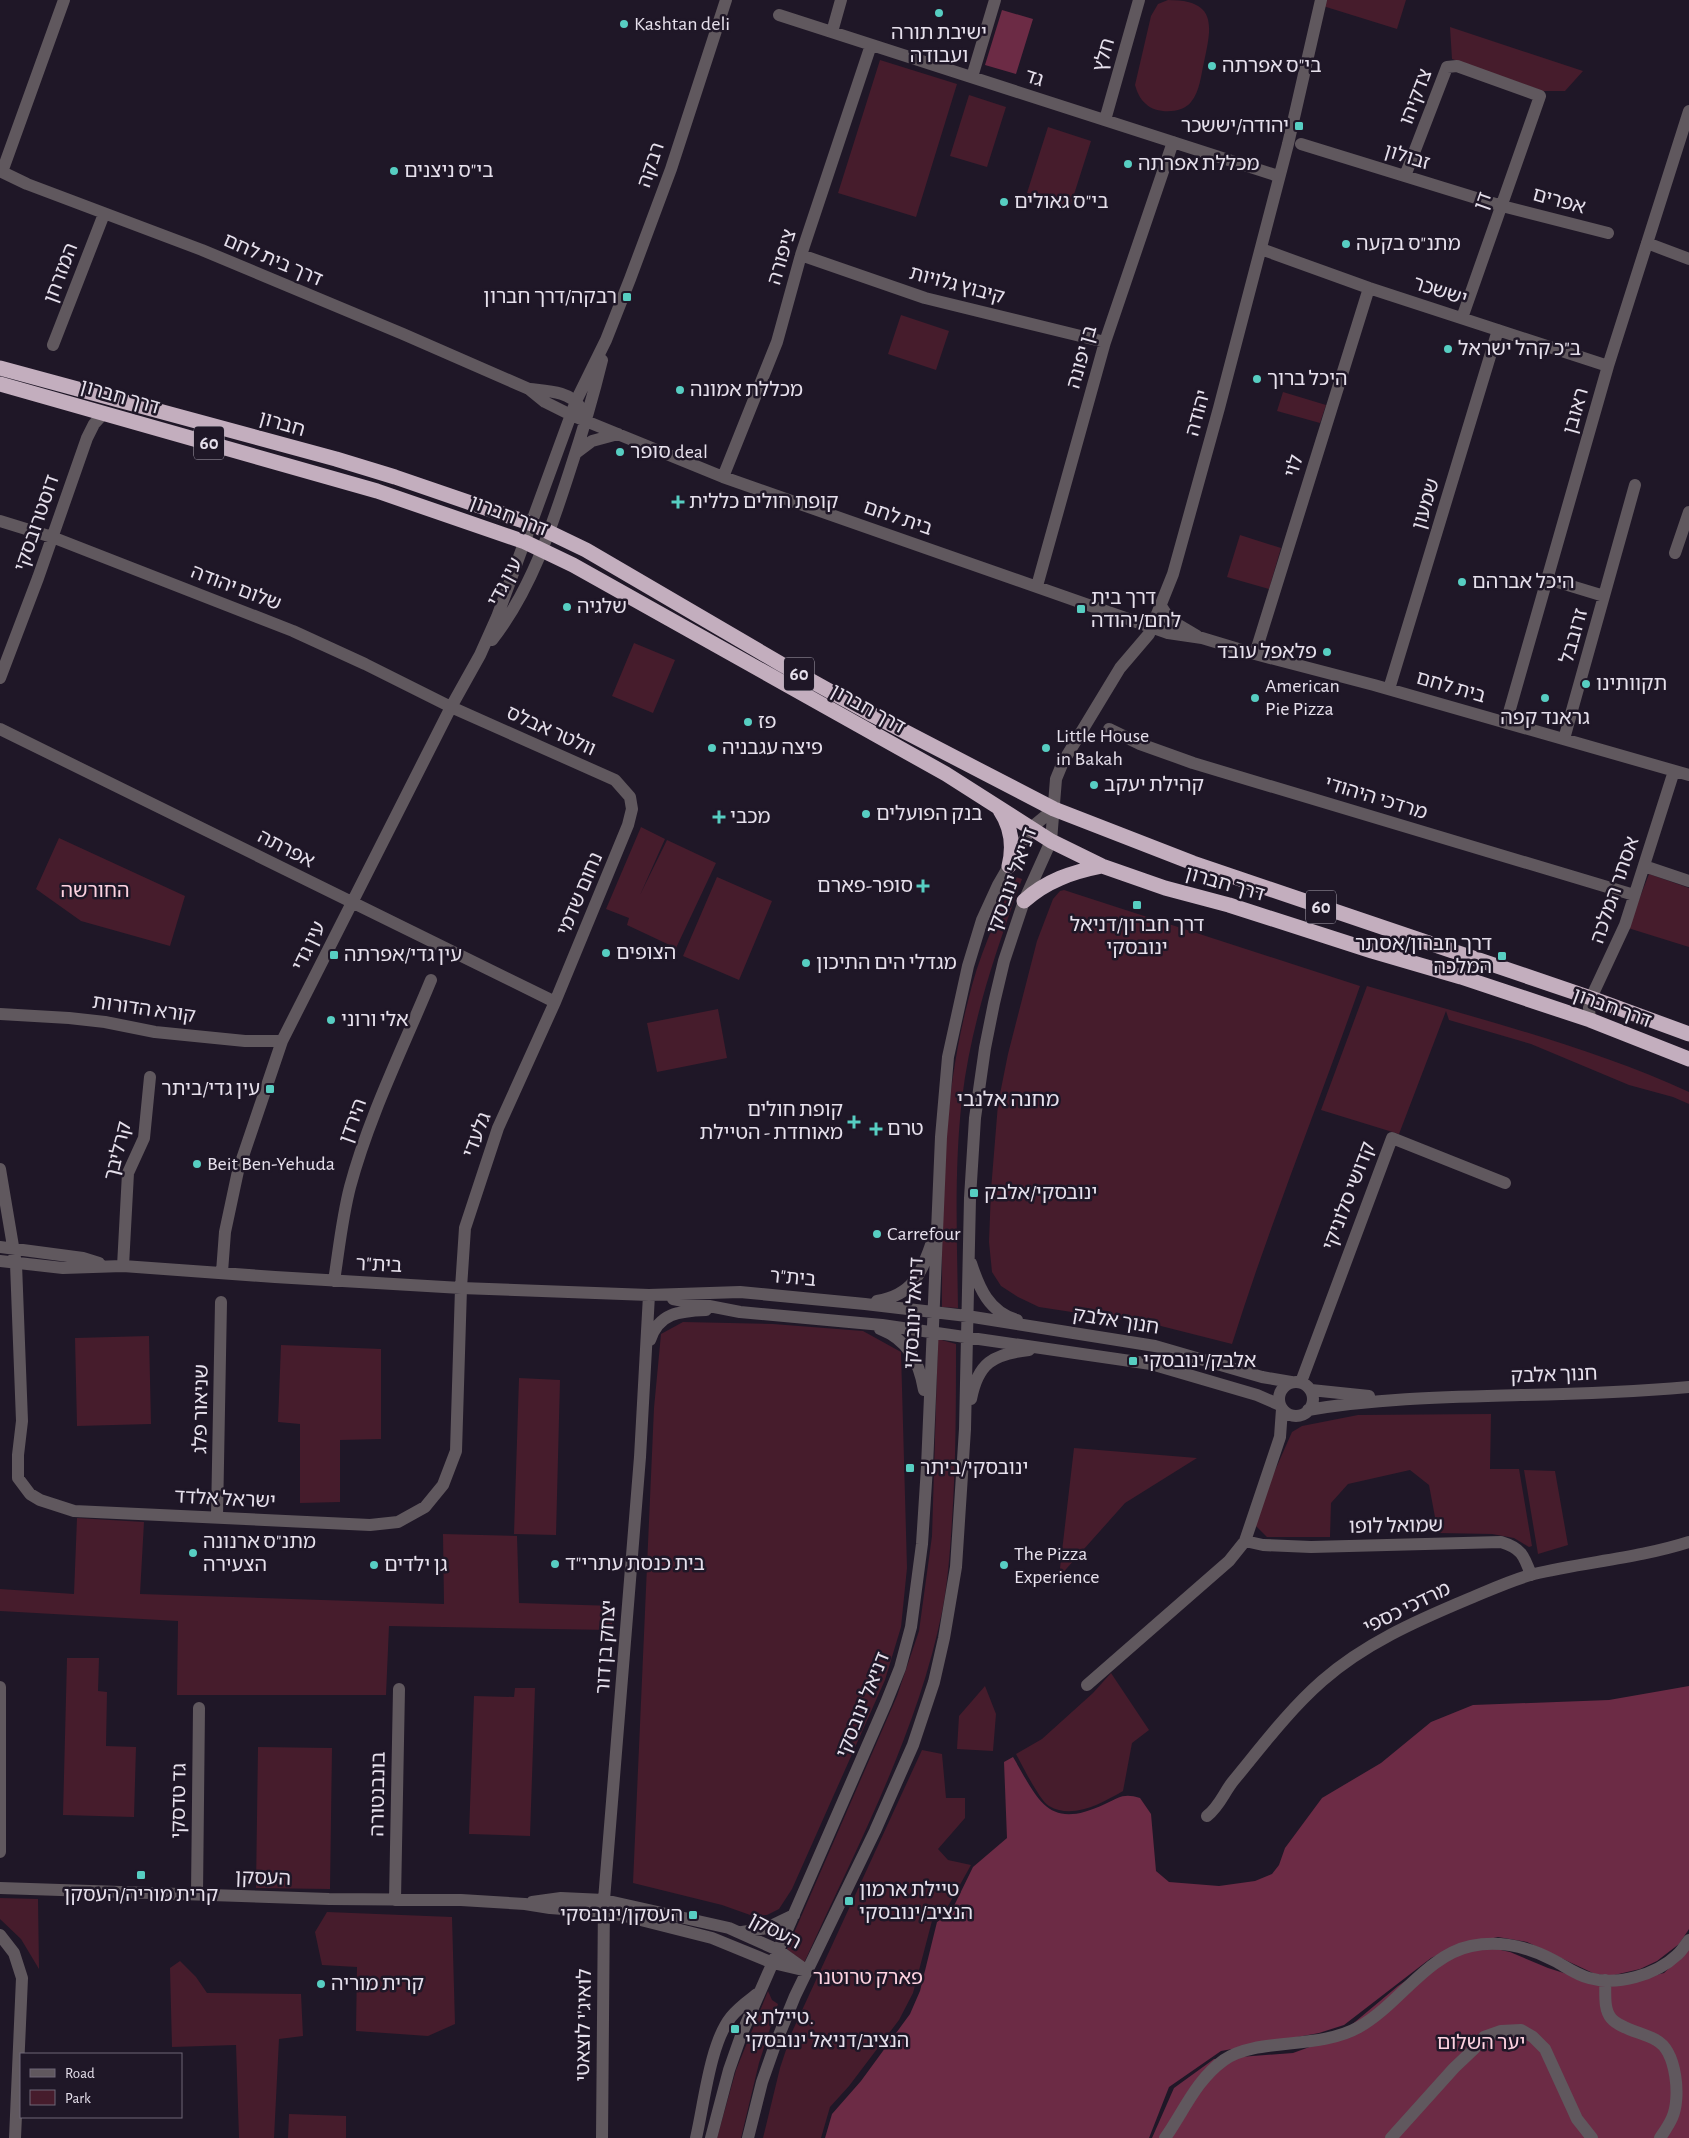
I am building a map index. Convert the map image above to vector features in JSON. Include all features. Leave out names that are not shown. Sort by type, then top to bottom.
[{"type":"highway","name":"חברון","points":[[0,368],[344,462],[441,492],[549,531]]},
{"type":"highway","name":"דרך חברון","points":[[0,384],[377,491],[525,542],[542,549],[946,774],[1051,841],[1102,866],[1157,886],[1229,905],[1372,951],[1461,977],[1590,1020],[1689,1059]]},
{"type":"highway","name":"דרך חברון","points":[[549,531],[586,550],[826,690],[1054,809],[1193,863],[1591,998],[1689,1034]]},
{"type":"highway","points":[[1000,809],[1008,823],[1011,835],[1012,853],[1009,866]]},
{"type":"highway","points":[[1024,901],[1038,889],[1054,880],[1102,866]]},
{"type":"street","points":[[1,171],[64,0]]},
{"type":"street","name":"רבקה","points":[[525,542],[576,401],[606,340],[671,169],[725,0]]},
{"type":"street","points":[[832,32],[841,0]]},
{"type":"street","points":[[972,77],[995,0]]},
{"type":"street","name":"חלץ","points":[[1105,120],[1139,0]]},
{"type":"street","name":"יהודה","points":[[1054,809],[1056,779],[1063,762],[1120,668],[1153,628],[1173,574],[1261,249],[1278,176],[1288,144],[1321,0]]},
{"type":"street","name":"גד","points":[[779,15],[1278,176]]},
{"type":"street","name":"ציפורה","points":[[723,477],[777,342],[801,255],[872,45]]},
{"type":"street","name":"צדקיהו","points":[[1406,176],[1447,67],[1457,66],[1540,96]]},
{"type":"street","name":"דן","points":[[1462,318],[1540,96]]},
{"type":"street","name":"ראובן","points":[[1506,723],[1608,366],[1689,111]]},
{"type":"street","name":"בן יפונה","points":[[1037,586],[1105,342],[1173,142]]},
{"type":"street","name":"זבולון","points":[[1301,144],[1502,206]]},
{"type":"street","name":"דרך בית לחם","points":[[1,171],[27,184],[202,250],[334,307],[404,334],[529,389],[545,402],[585,421]]},
{"type":"street","name":"אפרים","points":[[1502,206],[1608,233]]},
{"type":"street","name":"המזרחן","points":[[53,345],[104,214]]},
{"type":"street","points":[[1647,244],[1689,259]]},
{"type":"street","name":"יששכר","points":[[1261,249],[1369,288],[1608,366]]},
{"type":"street","name":"קיבוץ גלויות","points":[[801,255],[925,298],[1105,342]]},
{"type":"street","name":"לוי","points":[[1255,654],[1369,288]]},
{"type":"street","name":"שמעון","points":[[1389,689],[1498,330]]},
{"type":"street","name":"רבקה","points":[[542,549],[576,453],[606,340]]},
{"type":"street","name":"דרך בית לחם","points":[[529,389],[560,393],[576,401]]},
{"type":"street","points":[[576,401],[585,421]]},
{"type":"street","name":"דוסטרובסקי","points":[[0,678],[87,438],[94,424],[104,413]]},
{"type":"street","name":"בית לחם","points":[[585,421],[723,477],[1153,628],[1176,635],[1202,638],[1389,689],[1689,775]]},
{"type":"street","points":[[576,453],[592,441],[618,434]]},
{"type":"street","name":"זרובבל","points":[[1564,739],[1635,485]]},
{"type":"street","points":[[1675,553],[1689,512]]},
{"type":"street","name":"שלום יהודה","points":[[0,521],[52,537],[293,631],[452,707]]},
{"type":"street","name":"עין גדי","points":[[222,1272],[225,1232],[238,1171],[282,1041],[351,903],[480,655],[525,542]]},
{"type":"street","name":"עין גדי","points":[[480,655],[506,621],[520,598],[542,549]]},
{"type":"street","points":[[1548,579],[1604,596]]},
{"type":"street","name":"בית לחם","points":[[1161,606],[1170,620],[1202,638]]},
{"type":"street","name":"וולטר אבלס","points":[[452,707],[615,780],[630,797]]},
{"type":"street","name":"אפרתה","points":[[0,729],[555,1002]]},
{"type":"street","name":"מרדכי היהודי","points":[[1109,729],[1140,744],[1192,763],[1634,895]]},
{"type":"street","name":"אסתר המלכה","points":[[1590,1020],[1589,1008],[1591,998],[1619,941],[1674,771]]},
{"type":"street","name":"נחום שדמי","points":[[555,1002],[628,825],[632,809],[630,797]]},
{"type":"street","name":"דניאל ינובסקי","points":[[711,2138],[729,2070],[759,1992],[900,1668],[911,1627],[925,1513],[936,1226],[941,1137],[950,1048],[960,1000],[980,927],[1009,866],[1031,828],[1054,809]]},
{"type":"street","name":"דניאל ינובסקי","points":[[748,2138],[760,2090],[775,2045],[807,1971],[910,1754],[934,1682],[949,1614],[956,1567],[965,1429],[968,1250],[975,1118],[985,1048],[1004,962],[1024,901],[1051,841],[1054,809]]},
{"type":"street","points":[[1644,866],[1689,881]]},
{"type":"street","name":"הירדן","points":[[334,1281],[350,1185],[374,1115],[431,980]]},
{"type":"street","name":"גלעדי","points":[[461,1288],[465,1228],[484,1166],[498,1128],[555,1002]]},
{"type":"street","name":"קורא הדורות","points":[[0,1014],[69,1018],[105,1022],[155,1032],[245,1041],[282,1041]]},
{"type":"street","name":"קרליבך","points":[[123,1266],[128,1173],[144,1138],[150,1077]]},
{"type":"street","name":"קדושי סלוניקי","points":[[1301,1385],[1392,1138],[1504,1183]]},
{"type":"street","name":"ישראל אלדד","points":[[0,1169],[16,1264],[22,1421],[18,1455],[18,1478],[30,1494],[40,1500],[74,1511],[385,1525],[398,1522],[425,1507],[443,1484],[456,1450],[461,1288]]},
{"type":"street","points":[[864,1304],[895,1297],[913,1284],[925,1263],[936,1226]]},
{"type":"street","name":"בית\"ר","points":[[0,1247],[83,1258],[107,1265]]},
{"type":"street","points":[[968,1250],[978,1286],[991,1305],[1013,1319],[1058,1331]]},
{"type":"street","name":"בית\"ר","points":[[0,1261],[63,1268],[107,1265],[461,1288],[649,1295],[740,1292],[932,1312]]},
{"type":"street","name":"בית\"ר","points":[[649,1295],[726,1310]]},
{"type":"street","name":"יצחק בן דור","points":[[604,1906],[622,1690],[649,1295]]},
{"type":"street","name":"שניאור פלג","points":[[217,1517],[221,1302]]},
{"type":"street","name":"בית\"ר","points":[[664,1317],[696,1310],[726,1310],[863,1323],[931,1332]]},
{"type":"street","name":"חנוך אלבק","points":[[932,1312],[1155,1346],[1262,1377],[1301,1385],[1373,1396],[1419,1398]]},
{"type":"street","name":"יצחק בן דור","points":[[645,1367],[652,1334],[664,1317]]},
{"type":"street","points":[[863,1323],[892,1334],[906,1344],[915,1358],[922,1376],[928,1419]]},
{"type":"street","name":"חנוך אלבק","points":[[931,1332],[1151,1364],[1257,1395],[1281,1407]]},
{"type":"street","points":[[965,1429],[973,1387],[978,1374],[986,1364],[996,1357],[1012,1352],[1047,1348]]},
{"type":"street","points":[[1087,1685],[1229,1561],[1245,1542],[1280,1437],[1281,1407],[1278,1397],[1282,1388],[1301,1385],[1313,1401],[1308,1410],[1296,1416],[1280,1437]]},
{"type":"street","name":"חנוך אלבק","points":[[1308,1410],[1354,1403],[1419,1398],[1582,1394],[1689,1387]]},
{"type":"street","points":[[1281,1407],[1288,1414],[1296,1416]]},
{"type":"street","name":"שמואל לופו","points":[[1245,1542],[1263,1545],[1311,1546],[1501,1542],[1512,1546],[1524,1555],[1531,1575]]},
{"type":"street","name":"מרדכי כספי","points":[[1208,1816],[1215,1810],[1230,1785],[1292,1711],[1322,1681],[1351,1658],[1394,1632],[1425,1617],[1531,1575],[1689,1542]]},
{"type":"street","points":[[0,1687],[0,1852]]},
{"type":"street","name":"בונבנטורה","points":[[395,1900],[399,1689]]},
{"type":"street","name":"גד טדסקי","points":[[197,1894],[199,1708]]},
{"type":"street","name":"העסקן","points":[[0,1888],[395,1900],[460,1900],[526,1904],[561,1898],[740,1932],[778,1950],[807,1971]]},
{"type":"street","name":"העסקן","points":[[604,1906],[712,1938],[773,1963],[807,1971]]},
{"type":"street","name":"לואיג'י לוצאטי","points":[[602,2138],[604,1906]]},
{"type":"street","points":[[740,1932],[767,1928],[794,1915]]},
{"type":"street","points":[[0,1935],[14,1953],[22,1978],[15,2138]]},
{"type":"street","points":[[1165,2138],[1190,2096],[1212,2070],[1225,2059],[1252,2050],[1314,2042],[1344,2035],[1360,2027],[1376,2015],[1434,1964],[1469,1946],[1499,1944],[1522,1947],[1589,1979],[1605,1980],[1626,1979],[1650,1972],[1677,1955],[1689,1940]]},
{"type":"street","points":[[1605,1980],[1606,2006],[1612,2018],[1634,2031],[1658,2040],[1667,2050],[1674,2066],[1677,2094],[1673,2118],[1660,2138]]},
{"type":"street","points":[[696,2138],[712,2066],[724,2029],[731,2017],[759,1992]]},
{"type":"street","points":[[1391,2138],[1484,2037],[1501,2031],[1521,2030],[1545,2049],[1577,2119],[1592,2138]]},
{"type":"green space","points":[[1168,0],[1195,4],[1203,10],[1209,26],[1207,49],[1196,93],[1187,106],[1175,111],[1162,111],[1150,107],[1142,100],[1135,85],[1151,16],[1158,4]]},
{"type":"green space","points":[[1324,0],[1406,0],[1397,29],[1323,6]]},
{"type":"green space","points":[[1002,10],[1033,19],[1016,74],[985,65]]},
{"type":"green space","points":[[1450,27],[1583,71],[1565,91],[1543,91],[1452,59]]},
{"type":"green space","points":[[880,60],[957,84],[916,217],[838,193]]},
{"type":"green space","points":[[969,95],[1006,107],[987,167],[950,156]]},
{"type":"green space","points":[[1048,127],[1091,141],[1070,207],[1027,193]]},
{"type":"green space","points":[[901,315],[949,331],[936,370],[888,354]]},
{"type":"green space","points":[[1283,392],[1326,405],[1320,423],[1277,411]]},
{"type":"green space","points":[[1240,535],[1281,548],[1269,589],[1227,577]]},
{"type":"green space","points":[[634,643],[675,660],[653,713],[612,696]]},
{"type":"green space","points":[[641,827],[665,839],[640,895],[667,840],[716,863],[676,948],[627,925],[629,918],[606,909]]},
{"type":"green space","name":"החורשה","points":[[59,838],[185,896],[170,946],[81,921],[36,889]]},
{"type":"green space","points":[[1649,874],[1689,888],[1689,947],[1628,928]]},
{"type":"green space","points":[[717,877],[772,901],[739,980],[683,956]]},
{"type":"green space","points":[[1016,877],[1022,879],[986,987],[966,1071],[959,1125],[957,1177],[958,1308],[942,1307],[945,1153],[948,1115],[959,1039],[982,953]]},
{"type":"green space","points":[[1064,890],[1360,986],[1262,1254],[1232,1344],[1157,1325],[1039,1307],[1001,1286],[992,1272],[989,1242],[998,1104],[1008,1054],[1037,941],[1053,899],[1060,891]]},
{"type":"green space","points":[[1367,986],[1530,1033],[1610,1060],[1689,1092],[1689,1104],[1673,1097],[1629,1085],[1531,1044],[1449,1020],[1446,1011],[1399,1134],[1321,1110]]},
{"type":"green space","points":[[718,1009],[727,1058],[657,1072],[647,1023]]},
{"type":"green space","points":[[683,1322],[773,1324],[863,1331],[901,1352],[907,1568],[901,1627],[885,1680],[792,1889],[779,1909],[767,1915],[753,1916],[722,1905],[633,1883],[654,1408],[661,1334]]},
{"type":"green space","points":[[149,1336],[151,1424],[77,1426],[75,1338]]},
{"type":"green space","points":[[938,1339],[956,1344],[956,1432],[953,1499],[946,1589],[942,1612],[931,1658],[901,1747],[864,1834],[804,1963],[787,1949],[897,1696],[919,1631],[932,1536]]},
{"type":"green space","points":[[281,1345],[381,1349],[381,1439],[340,1440],[340,1502],[300,1503],[300,1424],[278,1422]]},
{"type":"green space","points":[[519,1378],[560,1380],[556,1535],[514,1534]]},
{"type":"green space","points":[[1491,1414],[1490,1469],[1519,1469],[1532,1546],[1529,1547],[1514,1538],[1492,1534],[1438,1533],[1429,1485],[1410,1470],[1348,1484],[1331,1503],[1330,1537],[1267,1537],[1255,1525],[1269,1484],[1292,1432],[1302,1426],[1358,1415]]},
{"type":"green space","points":[[1074,1448],[1197,1458],[1125,1503],[1059,1577]]},
{"type":"green space","points":[[1524,1470],[1555,1471],[1568,1545],[1538,1554]]},
{"type":"green space","points":[[77,1518],[144,1522],[140,1594],[444,1604],[443,1534],[517,1536],[519,1603],[615,1606],[611,1630],[389,1626],[386,1695],[177,1695],[178,1621],[0,1611],[0,1589],[74,1594]]},
{"type":"green space","points":[[67,1658],[99,1658],[98,1691],[107,1692],[106,1746],[136,1747],[134,1817],[63,1815]]},
{"type":"green space","points":[[1111,1673],[1149,1730],[1132,1743],[1123,1791],[1097,1805],[1077,1811],[1058,1810],[1045,1803],[1016,1754],[1042,1739],[1093,1693]]},
{"type":"green space","points":[[985,1686],[996,1714],[993,1751],[957,1749],[959,1716]]},
{"type":"green space","points":[[1689,1686],[1689,1929],[1679,1944],[1657,1961],[1640,1969],[1610,1976],[1595,1974],[1527,1942],[1498,1937],[1458,1946],[1431,1958],[1344,2025],[1319,2033],[1221,2051],[1169,2087],[1149,2138],[825,2138],[832,2114],[861,2081],[910,2014],[920,1991],[937,1922],[950,1914],[973,1867],[1007,1838],[1004,1762],[1013,1757],[1030,1787],[1047,1807],[1058,1813],[1086,1812],[1122,1796],[1140,1798],[1151,1814],[1156,1871],[1169,1882],[1219,1886],[1255,1881],[1272,1874],[1279,1865],[1285,1848],[1322,1798],[1381,1763],[1431,1722],[1473,1705],[1609,1700]]},
{"type":"green space","points":[[515,1688],[535,1688],[530,1836],[469,1834],[474,1696],[514,1697]]},
{"type":"green space","points":[[258,1747],[332,1748],[330,1889],[256,1888]]},
{"type":"green space","name":"פארק טרוטנר","points":[[922,1750],[942,1754],[946,1798],[965,1798],[965,1818],[938,1849],[948,1860],[971,1865],[947,1908],[932,1921],[913,1993],[899,2020],[849,2086],[830,2107],[821,2138],[763,2138],[780,2068],[792,2032]]},
{"type":"green space","points":[[0,1898],[38,1899],[39,1969],[21,1939],[0,1919]]},
{"type":"green space","points":[[327,1912],[452,1917],[455,2024],[428,2036],[356,2031],[357,1967],[322,1965],[315,1932]]},
{"type":"green space","name":"יער השלום","points":[[1473,1944],[1510,1952],[1548,1968],[1608,1987],[1664,1973],[1689,1949],[1689,2138],[1152,2138],[1174,2088],[1214,2059],[1293,2053],[1337,2037],[1398,1986],[1436,1960]]},
{"type":"green space","points":[[180,1961],[196,1977],[207,1993],[301,1994],[303,2036],[279,2039],[274,2138],[239,2138],[236,2045],[172,2047],[170,1968]]},
{"type":"green space","points":[[768,1991],[772,2000],[778,2004],[759,2063],[741,2138],[717,2138],[736,2070]]},
{"type":"green space","points":[[289,2114],[346,2116],[346,2138],[288,2138]]},
{"type":"place","name":"ישיבת תורה ועבודה","points":[[939,13]]},
{"type":"place","name":"Kashtan deli","points":[[624,24]]},
{"type":"place","name":"בי\"ס אפרתה","points":[[1212,66]]},
{"type":"place","name":"יהודה/יששכר","points":[[1299,126]]},
{"type":"place","name":"מכללת אפרתה","points":[[1128,164]]},
{"type":"place","name":"בי\"ס ניצנים","points":[[394,171]]},
{"type":"place","name":"בי\"ס גאולים","points":[[1004,202]]},
{"type":"place","name":"מתנ\"ס בקעה","points":[[1346,244]]},
{"type":"place","name":"רבקה/דרך חברון","points":[[627,297]]},
{"type":"place","name":"ב\"כ קהל ישראל","points":[[1448,349]]},
{"type":"place","name":"היכל ברוך","points":[[1257,379]]},
{"type":"place","name":"מכללת אמונה","points":[[680,390]]},
{"type":"place","name":"סופר deal","points":[[620,452]]},
{"type":"place","name":"קופת חולים כללית","points":[[678,502]]},
{"type":"place","name":"היכל אברהם","points":[[1462,582]]},
{"type":"place","name":"שלגיה","points":[[567,607]]},
{"type":"place","name":"דרך בית לחם/יהודה","points":[[1081,609]]},
{"type":"place","name":"פלאפל עובד","points":[[1327,652]]},
{"type":"place","name":"תקוותינו","points":[[1586,684]]},
{"type":"place","name":"American Pie Pizza","points":[[1255,698]]},
{"type":"place","name":"גראנד קפה","points":[[1545,698]]},
{"type":"place","name":"פז","points":[[748,722]]},
{"type":"place","name":"פיצה עגבניה","points":[[712,748]]},
{"type":"place","name":"Little House in Bakah","points":[[1046,748]]},
{"type":"place","name":"קהילת יעקב","points":[[1094,785]]},
{"type":"place","name":"בנק הפועלים","points":[[866,814]]},
{"type":"place","name":"מכבי","points":[[719,817]]},
{"type":"place","name":"סופר-פארם","points":[[923,886]]},
{"type":"place","name":"דרך חברון/דניאל ינובסקי","points":[[1137,905]]},
{"type":"place","name":"הצופים","points":[[606,953]]},
{"type":"place","name":"עין גדי/אפרתה","points":[[334,955]]},
{"type":"place","name":"דרך חברון/אסתר המלכה","points":[[1502,956]]},
{"type":"place","name":"מגדלי הים התיכון","points":[[806,963]]},
{"type":"place","name":"אלי ורוני","points":[[331,1020]]},
{"type":"place","name":"עין גדי/ביתר","points":[[270,1089]]},
{"type":"place","name":"קופת חולים מאוחדת - הטיילת","points":[[854,1122]]},
{"type":"place","name":"טרם","points":[[876,1129]]},
{"type":"place","name":"Beit Ben-Yehuda","points":[[197,1164]]},
{"type":"place","name":"ינובסקי/אלבק","points":[[974,1193]]},
{"type":"place","name":"Carrefour","points":[[877,1234]]},
{"type":"place","name":"אלבק/ינובסקי","points":[[1133,1361]]},
{"type":"place","name":"ינובסקי/ביתר","points":[[910,1468]]},
{"type":"place","name":"מתנ\"ס ארנונה הצעירה","points":[[193,1553]]},
{"type":"place","name":"בית כנסת עתרי\"ד","points":[[555,1564]]},
{"type":"place","name":"גן ילדים","points":[[374,1565]]},
{"type":"place","name":"The Pizza Experience","points":[[1004,1565]]},
{"type":"place","name":"קרית מוריה/העסקן","points":[[141,1875]]},
{"type":"place","name":"טיילת ארמון הנציב/ינובסקי","points":[[849,1901]]},
{"type":"place","name":"העסקן/ינובסקי","points":[[693,1915]]},
{"type":"place","name":"קרית מוריה","points":[[321,1984]]},
{"type":"place","name":"טיילת א. הנציב/דניאל ינובסקי","points":[[735,2029]]},
{"type":"district","name":"מחנה אלנבי","points":[[1008,1099]]}]
